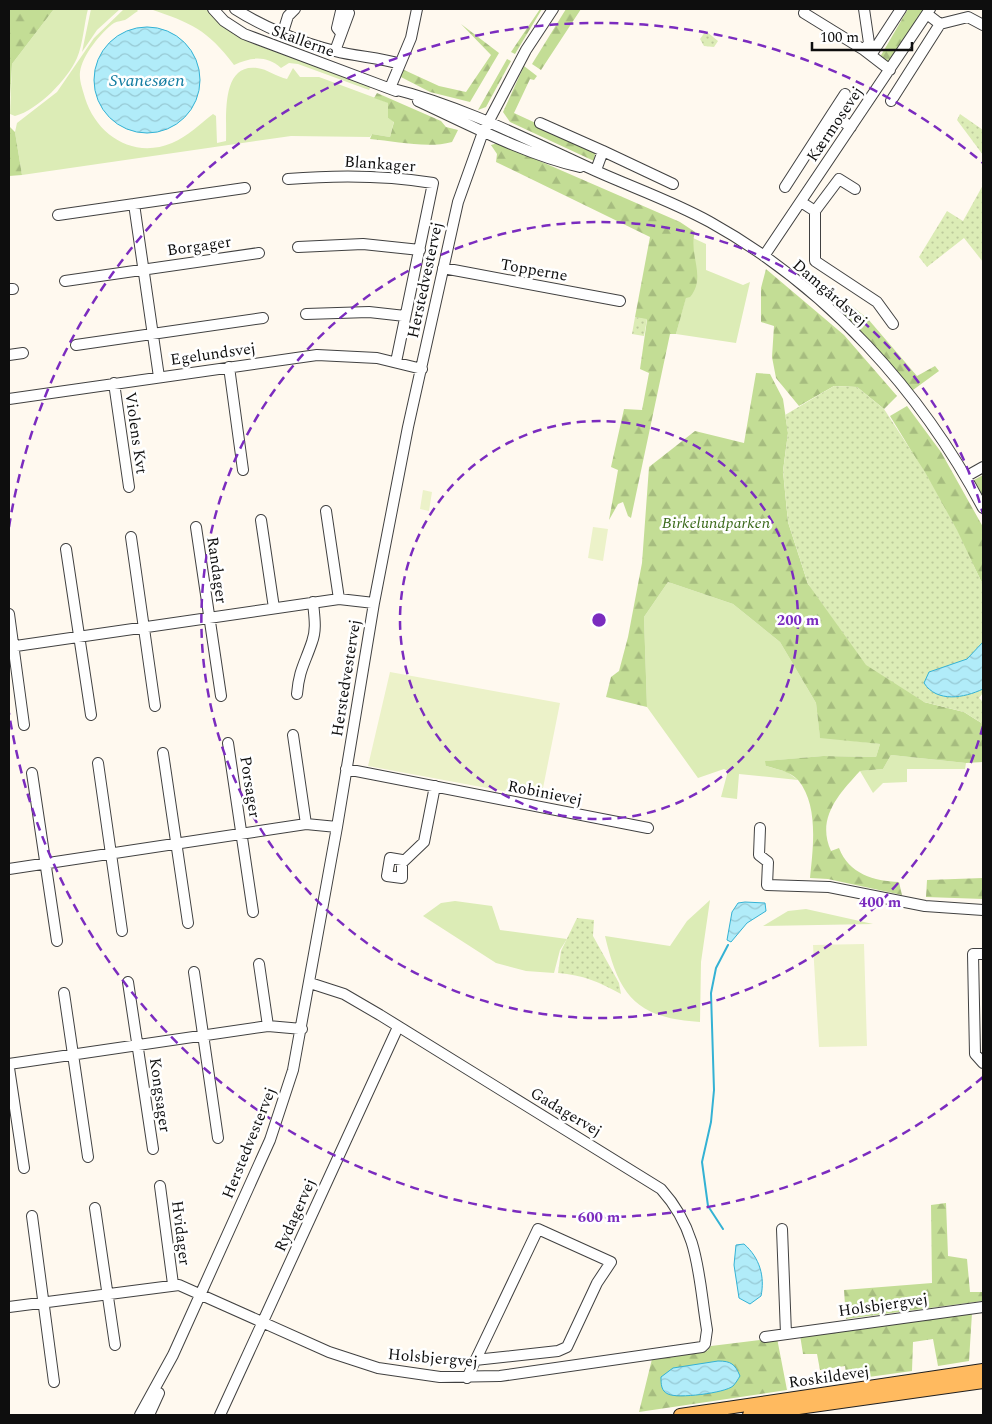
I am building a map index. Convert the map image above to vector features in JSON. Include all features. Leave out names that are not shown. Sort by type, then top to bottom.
[{"type":"main road","name":"Roskildevej","points":[[680,1415],[983,1370]]},
{"type":"main road","name":"Roskildevej","points":[[749,1415],[983,1382]]},
{"type":"street","name":"Skallerne","points":[[213,9],[224,21],[244,34],[390,88],[426,97],[486,127]]},
{"type":"street","points":[[234,9],[256,22],[335,51],[386,59],[400,64]]},
{"type":"street","points":[[390,88],[411,38],[417,9]]},
{"type":"street","name":"Herstedvestervej","points":[[149,1415],[173,1355],[270,1140],[293,1070],[310,983],[374,603],[408,426],[458,202],[486,127],[526,50],[553,9]]},
{"type":"street","points":[[864,9],[869,44],[867,53]]},
{"type":"street","points":[[867,53],[901,9]]},
{"type":"street","points":[[283,32],[290,11]]},
{"type":"street","points":[[929,12],[944,22]]},
{"type":"street","name":"Kærmosevej","points":[[764,256],[929,12]]},
{"type":"street","points":[[804,13],[890,70]]},
{"type":"street","points":[[891,101],[944,22],[968,16],[983,25]]},
{"type":"street","points":[[335,51],[341,33]]},
{"type":"street","points":[[785,187],[846,94]]},
{"type":"street","points":[[832,114],[851,127]]},
{"type":"street","points":[[540,123],[673,184]]},
{"type":"street","name":"Damgårdsvej","points":[[486,127],[564,163],[596,170],[694,214],[764,256],[821,302],[873,352],[922,409],[966,476],[983,508]]},
{"type":"street","points":[[596,170],[603,151]]},
{"type":"street","name":"Blankager","points":[[288,179],[363,176],[433,184],[396,362]]},
{"type":"street","points":[[855,189],[839,179],[814,215],[816,261],[877,302],[893,324]]},
{"type":"street","points":[[58,216],[245,188]]},
{"type":"street","points":[[801,202],[814,215]]},
{"type":"street","points":[[134,204],[159,377]]},
{"type":"street","points":[[298,247],[363,244],[420,250]]},
{"type":"street","name":"Borgager","points":[[66,281],[259,252]]},
{"type":"street","name":"Topperne","points":[[443,268],[620,301]]},
{"type":"street","points":[[306,314],[369,312],[405,316]]},
{"type":"street","points":[[76,345],[263,318]]},
{"type":"street","points":[[9,355],[23,353]]},
{"type":"street","name":"Egelundsvej","points":[[9,399],[317,355],[361,356],[422,369]]},
{"type":"street","points":[[229,367],[243,470]]},
{"type":"street","name":"Violens Kvt","points":[[114,383],[129,487]]},
{"type":"street","points":[[966,476],[983,467]]},
{"type":"street","points":[[326,511],[339,599]]},
{"type":"street","points":[[261,520],[274,608]]},
{"type":"street","name":"Randager","points":[[196,527],[221,696]]},
{"type":"street","points":[[131,538],[155,706]]},
{"type":"street","points":[[66,549],[91,715]]},
{"type":"street","name":"Randager","points":[[11,646],[313,602],[339,599],[374,603]]},
{"type":"street","points":[[297,694],[298,674],[313,641],[315,629],[313,602]]},
{"type":"street","points":[[9,614],[11,646],[24,725]]},
{"type":"street","points":[[293,734],[306,824]]},
{"type":"street","name":"Porsager","points":[[228,743],[253,912]]},
{"type":"street","points":[[163,753],[188,923]]},
{"type":"street","points":[[98,763],[122,930]]},
{"type":"street","name":"Robinievej","points":[[346,769],[648,828]]},
{"type":"street","points":[[32,773],[56,941]]},
{"type":"street","points":[[402,863],[424,842],[435,786]]},
{"type":"street","name":"Porsager","points":[[9,868],[242,835],[306,824],[337,826]]},
{"type":"street","points":[[760,828],[759,855],[768,862],[768,885],[829,887],[925,906],[983,910]]},
{"type":"street","points":[[983,954],[973,954],[979,1037],[975,1054],[983,1063]]},
{"type":"street","points":[[259,964],[268,1026]]},
{"type":"street","points":[[194,972],[218,1138]]},
{"type":"street","name":"Kongsager","points":[[128,982],[153,1149]]},
{"type":"street","name":"Gadagervej","points":[[310,983],[344,994],[661,1189],[684,1219],[692,1240],[707,1330],[705,1344]]},
{"type":"street","points":[[64,993],[88,1157]]},
{"type":"street","name":"Kongsager","points":[[24,1168],[9,1066],[204,1034],[268,1026],[302,1029]]},
{"type":"street","name":"Rydagervej","points":[[220,1415],[398,1027]]},
{"type":"street","name":"Hvidager","points":[[160,1186],[173,1284]]},
{"type":"street","points":[[96,1208],[115,1345]]},
{"type":"street","points":[[32,1216],[54,1382]]},
{"type":"street","points":[[467,1378],[475,1360],[538,1229],[611,1262],[597,1283],[566,1347],[558,1351],[475,1360]]},
{"type":"street","points":[[782,1229],[786,1334]]},
{"type":"street","name":"Hvidager","points":[[9,1307],[108,1295],[173,1284],[200,1294]]},
{"type":"street","name":"Holsbjergvej","points":[[200,1294],[329,1352],[378,1368],[414,1374],[467,1378],[540,1371],[702,1347],[705,1344]]},
{"type":"street","name":"Holsbjergvej","points":[[765,1337],[983,1306]]},
{"type":"street","name":"Herstedvestervej","points":[[140,1415],[173,1355]]},
{"type":"green space","points":[[9,9],[54,9],[12,64],[9,114]]},
{"type":"green space","points":[[54,9],[88,9],[77,58],[67,75],[51,93],[24,113],[15,116],[10,114],[12,64]]},
{"type":"green space","points":[[91,9],[120,9],[97,30],[82,52]]},
{"type":"green space","points":[[124,9],[136,9],[138,11],[125,20],[114,23],[103,32],[84,59],[80,72],[85,98],[91,112],[98,123],[119,141],[131,146],[144,148],[172,143],[194,130],[213,114],[216,116],[217,143],[226,141],[226,107],[231,83],[237,74],[245,69],[257,68],[287,79],[293,68],[300,77],[319,77],[389,103],[388,118],[394,121],[390,137],[372,134],[370,137],[291,136],[22,175],[15,132],[17,123],[57,92],[94,38]]},
{"type":"green space","points":[[150,9],[207,9],[238,36],[251,43],[371,86],[369,90],[298,64],[289,63],[281,68],[264,59],[252,59],[234,65],[215,43],[197,29],[187,23]]},
{"type":"green space","points":[[540,9],[542,9],[515,54],[511,52]]},
{"type":"green space","points":[[566,9],[581,9],[541,70],[532,64]]},
{"type":"green space","points":[[908,9],[926,9],[888,64],[880,57]]},
{"type":"green space","points":[[461,24],[499,53],[470,102],[430,92],[399,76],[402,69],[439,86],[466,92],[491,55]]},
{"type":"green space","points":[[705,32],[718,41],[714,47],[704,46],[700,39]]},
{"type":"green space","points":[[507,59],[511,61],[486,107],[478,110]]},
{"type":"green space","points":[[524,66],[537,76],[534,80],[530,79],[514,113],[592,149],[595,154],[594,161],[510,122],[503,112]]},
{"type":"green space","points":[[377,93],[441,121],[446,127],[458,130],[452,142],[422,145],[370,139],[372,134],[390,137],[394,122],[388,118],[388,103],[374,98]]},
{"type":"green space","points":[[960,114],[983,130],[983,155],[957,120]]},
{"type":"green space","points":[[9,126],[15,132],[22,175],[9,176]]},
{"type":"green space","points":[[498,143],[680,222],[695,232],[693,240],[697,282],[690,297],[686,298],[676,334],[670,334],[631,518],[628,516],[623,502],[618,504],[609,520],[618,470],[611,467],[624,409],[642,410],[649,373],[640,369],[647,320],[635,317],[650,237],[496,162],[497,154],[491,145]]},
{"type":"green space","points":[[983,185],[983,262],[964,238],[927,267],[919,257],[947,211],[963,221]]},
{"type":"green space","points":[[693,238],[706,244],[706,270],[743,285],[750,282],[736,343],[676,334],[686,297],[690,297]]},
{"type":"green space","points":[[801,265],[868,319],[917,376],[935,366],[939,371],[913,390],[872,345],[800,276]]},
{"type":"green space","points":[[766,269],[844,335],[897,396],[884,409],[857,387],[834,386],[799,406],[776,378],[772,357],[774,326],[761,322],[761,288]]},
{"type":"green space","points":[[635,317],[647,319],[644,336],[632,334]]},
{"type":"green space","name":"Birkelundparken","points":[[756,373],[770,374],[783,399],[788,433],[783,471],[788,522],[808,584],[924,702],[964,712],[983,724],[983,762],[966,763],[891,755],[883,769],[860,771],[844,789],[832,807],[826,828],[831,851],[839,848],[849,864],[863,874],[880,880],[899,882],[902,895],[828,879],[810,878],[813,827],[812,814],[805,790],[791,774],[766,766],[765,761],[823,756],[876,757],[880,744],[820,738],[816,703],[780,642],[733,604],[668,582],[644,617],[647,707],[606,697],[611,677],[619,671],[628,637],[642,563],[649,467],[695,431],[744,443]]},
{"type":"green space","points":[[834,386],[857,387],[884,409],[925,472],[957,530],[983,585],[983,693],[979,698],[983,702],[983,724],[964,712],[924,702],[866,665],[808,584],[788,522],[783,471],[788,433],[785,415]]},
{"type":"green space","points":[[907,406],[941,452],[983,527],[983,585],[939,499],[890,416]]},
{"type":"green space","points":[[983,475],[983,496],[974,480]]},
{"type":"green space","points":[[423,490],[432,492],[429,511],[420,509]]},
{"type":"green space","points":[[593,527],[608,529],[603,561],[588,558]]},
{"type":"green space","points":[[668,582],[733,604],[780,642],[816,703],[820,737],[880,744],[876,757],[823,756],[766,761],[766,766],[787,772],[798,780],[739,774],[737,799],[721,797],[728,771],[724,769],[698,778],[647,707],[644,617]]},
{"type":"green space","points":[[390,672],[560,703],[541,798],[368,766]]},
{"type":"green space","points":[[891,755],[966,763],[965,769],[907,769],[907,782],[883,783],[873,793],[860,771],[883,769]]},
{"type":"green space","points":[[983,878],[983,899],[926,897],[927,880]]},
{"type":"green space","points":[[710,900],[701,962],[700,1022],[678,1020],[646,1009],[624,989],[610,957],[605,936],[670,946],[687,921]]},
{"type":"green space","points":[[455,901],[492,906],[500,930],[567,939],[560,950],[554,973],[526,971],[496,963],[423,916],[441,903]]},
{"type":"green space","points":[[806,909],[873,924],[763,926],[788,911]]},
{"type":"green space","points":[[577,918],[594,920],[593,936],[619,983],[621,994],[591,980],[575,975],[558,973],[561,951]]},
{"type":"green space","points":[[864,944],[867,1046],[819,1047],[813,945]]},
{"type":"green space","points":[[946,1203],[948,1256],[967,1259],[970,1292],[983,1292],[983,1301],[846,1319],[844,1290],[932,1283],[931,1205]]},
{"type":"green space","points":[[972,1313],[969,1361],[938,1366],[933,1339],[913,1342],[912,1371],[847,1380],[845,1366],[820,1370],[817,1354],[803,1354],[800,1335]]},
{"type":"green space","points":[[777,1338],[787,1390],[639,1412],[652,1359],[707,1351],[711,1346]]},
{"type":"water","name":"Svanesøen","points":[[147,27],[167,31],[185,42],[196,60],[200,80],[196,100],[185,118],[167,129],[147,133],[127,129],[109,118],[98,100],[94,80],[98,60],[109,42],[127,31]]},
{"type":"water","points":[[983,642],[983,689],[968,695],[951,697],[936,694],[924,683],[929,672],[967,659]]},
{"type":"water","points":[[738,903],[765,903],[766,911],[747,923],[731,942],[727,940],[732,912]]},
{"type":"water","points":[[744,1244],[754,1255],[762,1275],[761,1296],[750,1304],[739,1298],[734,1265],[736,1245]]},
{"type":"water","points":[[718,1361],[732,1364],[740,1376],[733,1386],[728,1389],[681,1396],[666,1393],[661,1385],[661,1377],[673,1368]]},
{"type":"waterway","points":[[723,1229],[708,1206],[702,1162],[711,1122],[714,1090],[711,993],[716,968],[728,945]]}]
